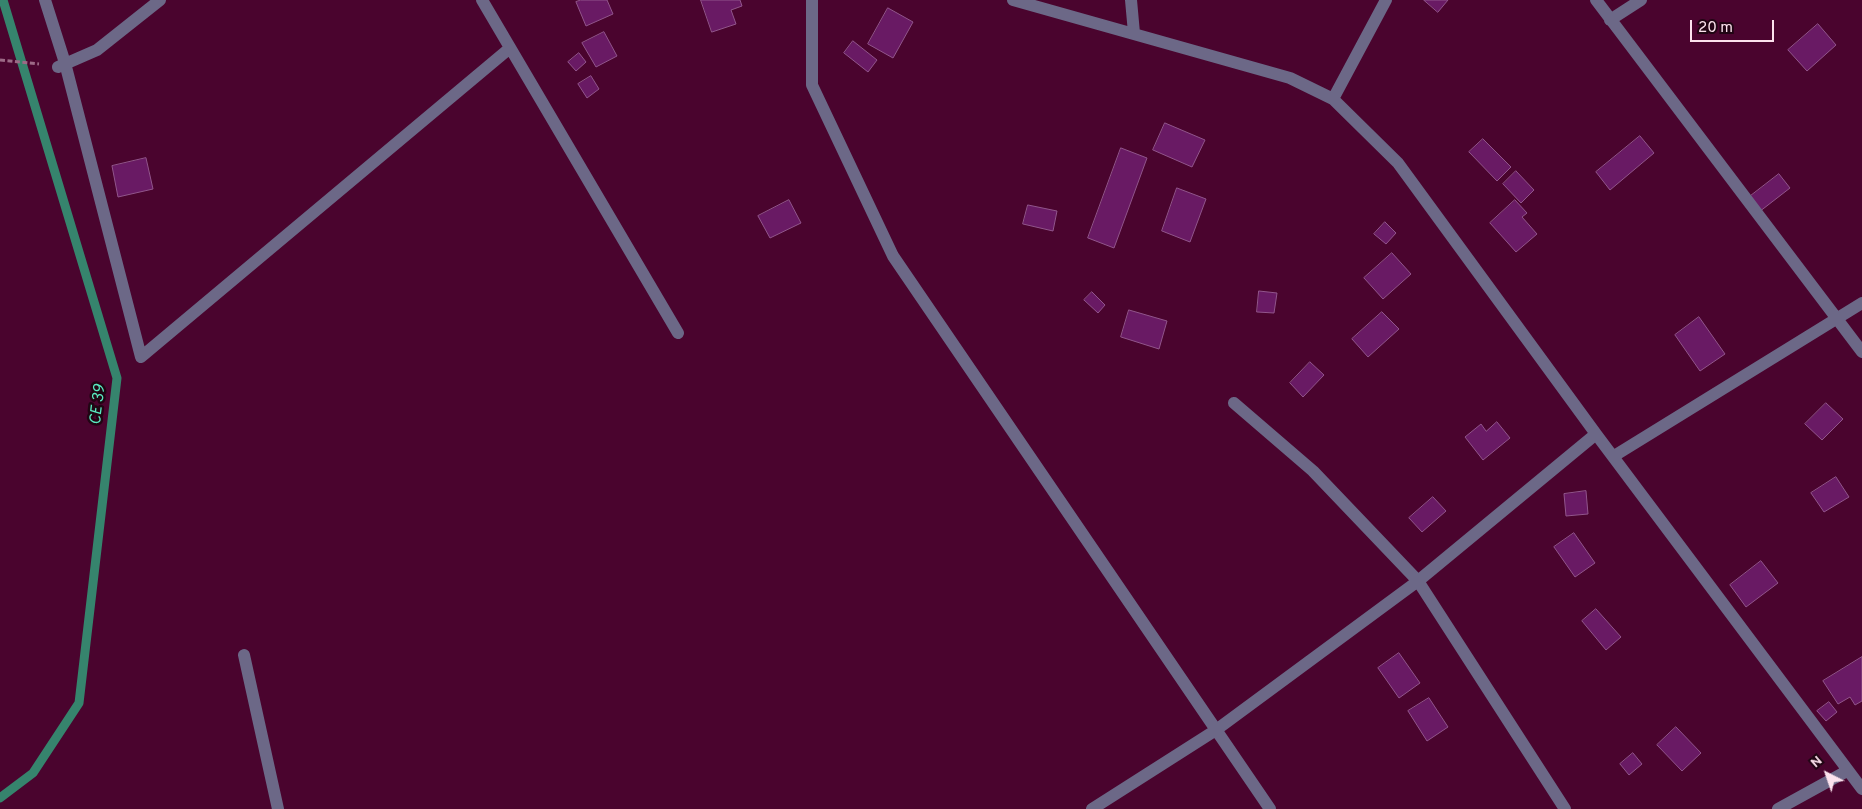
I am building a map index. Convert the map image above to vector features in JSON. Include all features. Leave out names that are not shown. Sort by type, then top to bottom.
[{"type":"street","points":[[45,0],[141,356],[510,48]]},
{"type":"street","points":[[61,65],[97,50],[160,0]]},
{"type":"street","points":[[482,0],[678,333]]},
{"type":"street","points":[[812,0],[812,85],[893,256],[1270,809]]},
{"type":"street","points":[[1013,0],[1290,78],[1333,99],[1398,163],[1596,434],[1862,789]]},
{"type":"street","points":[[1131,0],[1134,33]]},
{"type":"street","points":[[1333,99],[1386,0]]},
{"type":"street","points":[[1596,0],[1862,352]]},
{"type":"street","points":[[1610,20],[1641,0]]},
{"type":"street","points":[[1614,456],[1862,303]]},
{"type":"street","points":[[1234,403],[1313,471],[1418,581],[1565,809]]},
{"type":"street","points":[[1092,809],[1216,730],[1418,581],[1596,434]]},
{"type":"street","points":[[244,654],[278,809]]},
{"type":"street","points":[[1778,809],[1847,771]]},
{"type":"path","points":[[0,60],[61,65]]},
{"type":"building","points":[[581,0],[607,0],[613,14],[586,26],[576,2]]},
{"type":"building","points":[[701,0],[740,0],[742,6],[731,10],[736,24],[712,32]]},
{"type":"building","points":[[1424,0],[1448,0],[1438,12]]},
{"type":"building","points":[[888,8],[913,22],[893,58],[868,44]]},
{"type":"building","points":[[1818,24],[1836,45],[1807,71],[1788,50]]},
{"type":"building","points":[[604,32],[617,56],[596,67],[582,43]]},
{"type":"building","points":[[853,41],[877,60],[868,72],[844,53]]},
{"type":"building","points":[[579,53],[586,62],[576,71],[568,62]]},
{"type":"building","points":[[591,76],[599,89],[587,98],[578,84]]},
{"type":"building","points":[[1165,123],[1205,140],[1192,167],[1153,150]]},
{"type":"building","points":[[1640,136],[1654,153],[1610,190],[1596,172]]},
{"type":"building","points":[[1483,139],[1511,167],[1497,181],[1469,152]]},
{"type":"building","points":[[1121,148],[1147,158],[1114,248],[1088,238]]},
{"type":"building","points":[[146,158],[153,189],[118,197],[112,166]]},
{"type":"building","points":[[1516,171],[1534,190],[1521,203],[1503,184]]},
{"type":"building","points":[[1779,174],[1790,188],[1759,212],[1748,198]]},
{"type":"building","points":[[1177,188],[1206,199],[1190,242],[1162,231]]},
{"type":"building","points":[[789,200],[801,223],[770,238],[758,216]]},
{"type":"building","points":[[1515,200],[1527,213],[1522,217],[1537,234],[1516,252],[1490,223]]},
{"type":"building","points":[[1028,205],[1057,211],[1053,231],[1023,224]]},
{"type":"building","points":[[1385,222],[1396,233],[1386,244],[1374,234]]},
{"type":"building","points":[[1392,253],[1411,274],[1383,299],[1364,278]]},
{"type":"building","points":[[1259,291],[1277,293],[1274,313],[1257,312]]},
{"type":"building","points":[[1092,292],[1105,305],[1098,313],[1084,300]]},
{"type":"building","points":[[1129,310],[1167,321],[1159,349],[1121,337]]},
{"type":"building","points":[[1382,312],[1399,329],[1368,357],[1352,339]]},
{"type":"building","points":[[1699,317],[1725,354],[1700,371],[1675,335]]},
{"type":"building","points":[[1310,362],[1324,375],[1303,397],[1290,383]]},
{"type":"building","points":[[1826,403],[1843,419],[1822,440],[1805,424]]},
{"type":"building","points":[[1497,422],[1510,438],[1483,460],[1465,437],[1481,424],[1486,431]]},
{"type":"building","points":[[1836,477],[1849,497],[1824,512],[1811,493]]},
{"type":"building","points":[[1586,491],[1588,514],[1566,516],[1564,494]]},
{"type":"building","points":[[1433,497],[1446,511],[1422,532],[1409,518]]},
{"type":"building","points":[[1574,533],[1595,563],[1575,577],[1554,547]]},
{"type":"building","points":[[1761,561],[1778,583],[1746,607],[1730,585]]},
{"type":"building","points":[[1596,609],[1621,637],[1606,650],[1582,621]]},
{"type":"building","points":[[1399,653],[1420,683],[1399,698],[1378,668]]},
{"type":"building","points":[[1862,657],[1862,701],[1855,705],[1850,697],[1838,704],[1823,681]]},
{"type":"building","points":[[1429,698],[1448,727],[1427,741],[1408,711]]},
{"type":"building","points":[[1829,702],[1837,712],[1826,721],[1817,711]]},
{"type":"building","points":[[1676,727],[1701,753],[1682,771],[1657,745]]},
{"type":"building","points":[[1633,753],[1642,764],[1629,775],[1620,764]]},
{"type":"waterway","name":"CE 39","points":[[0,798],[33,773],[79,703],[117,378],[3,0]]}]
